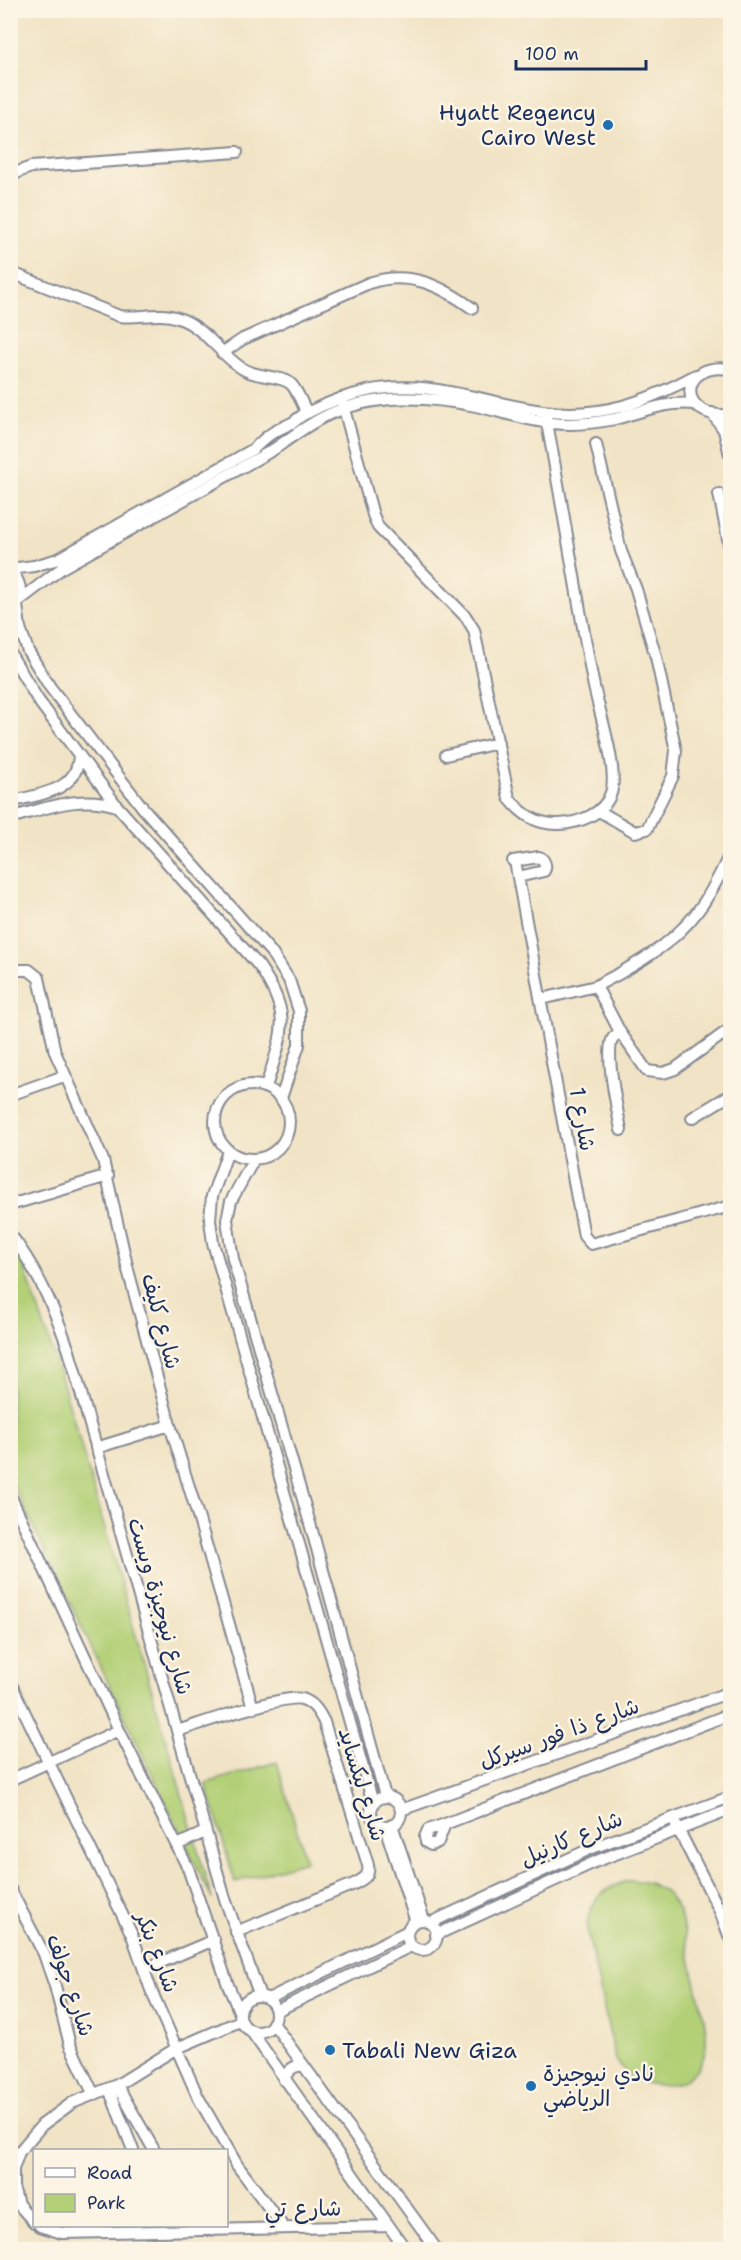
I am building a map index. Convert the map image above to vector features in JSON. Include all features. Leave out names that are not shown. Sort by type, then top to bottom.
[{"type":"street","points":[[10,178],[31,167],[237,153]]},
{"type":"street","points":[[10,269],[17,275],[118,316],[133,318],[165,315],[188,322],[248,373],[290,384],[307,413]]},
{"type":"street","points":[[222,352],[243,339],[369,283],[387,278],[414,279],[432,283],[472,308]]},
{"type":"street","points":[[546,417],[618,408],[657,395],[710,369],[730,369]]},
{"type":"street","points":[[694,404],[689,388],[696,375]]},
{"type":"street","points":[[16,606],[60,563],[250,451],[272,433],[307,413],[342,404],[369,391],[397,387],[426,387],[455,391],[546,417],[591,423],[613,419],[662,404],[694,404],[712,413],[730,415]]},
{"type":"street","points":[[150,512],[280,445],[342,404]]},
{"type":"street","points":[[342,404],[378,527],[466,616],[474,630],[509,798],[523,814],[553,825],[572,822],[599,812],[612,792],[612,771],[593,685],[546,417]]},
{"type":"street","points":[[712,413],[728,431],[730,455]]},
{"type":"street","points":[[272,433],[280,445]]},
{"type":"street","points":[[596,444],[621,551],[636,589],[656,657],[672,728],[676,758],[673,777],[646,829],[635,832],[599,812]]},
{"type":"street","points":[[719,494],[730,549]]},
{"type":"street","points":[[60,563],[10,570],[19,583],[16,606],[20,628],[28,651],[50,687],[143,808],[271,952],[289,980],[299,1011],[299,1044],[281,1098]]},
{"type":"street","points":[[10,653],[38,700],[117,806],[259,966],[275,988],[282,1012],[282,1037],[266,1087]]},
{"type":"street","points":[[446,755],[498,743]]},
{"type":"street","points":[[10,802],[63,786],[76,773],[79,755]]},
{"type":"street","points":[[63,786],[68,802]]},
{"type":"street","points":[[10,818],[68,802],[93,800],[117,806]]},
{"type":"street","points":[[542,999],[596,986],[632,967],[682,930],[704,903],[730,854]]},
{"type":"street","name":"شارع 1","points":[[518,877],[544,871],[546,868],[544,860],[539,857],[514,861],[542,999],[584,1236],[591,1244],[729,1210]]},
{"type":"street","points":[[181,878],[194,866]]},
{"type":"street","name":"شارع كليف","points":[[10,970],[29,970],[39,978],[55,1052],[108,1176],[128,1270],[170,1425],[253,1708]]},
{"type":"street","points":[[596,986],[620,1032],[647,1071],[663,1073],[675,1069],[730,1029]]},
{"type":"street","points":[[620,1032],[613,1038],[610,1047],[610,1069],[621,1130]]},
{"type":"street","points":[[10,1095],[64,1076]]},
{"type":"street","points":[[259,1084],[281,1098],[289,1114],[290,1125],[282,1145],[274,1152],[254,1159],[243,1158],[228,1151],[220,1142],[215,1130],[215,1118],[218,1106],[225,1096],[246,1085],[259,1084]]},
{"type":"street","points":[[692,1118],[730,1095]]},
{"type":"street","points":[[228,1151],[212,1196],[210,1220],[213,1243],[373,1803]]},
{"type":"street","points":[[254,1159],[231,1201],[227,1220],[233,1259],[308,1516],[385,1796]]},
{"type":"street","points":[[10,1205],[108,1176]]},
{"type":"street","name":"شارع نيوجيزة ويست","points":[[10,1233],[34,1268],[59,1323],[236,1932],[264,1997]]},
{"type":"street","points":[[96,1448],[170,1425]]},
{"type":"street","points":[[10,1495],[119,1730],[188,1868],[240,2016],[406,2250]]},
{"type":"street","name":"شارع بنكر","points":[[10,1682],[132,1935],[175,2049],[198,2097],[222,2140],[284,2228]]},
{"type":"street","name":"شارع ذا فور سيركل","points":[[401,1810],[730,1692]]},
{"type":"street","name":"شارع ليكسايد","points":[[177,1731],[294,1698],[313,1705],[320,1713],[369,1871],[366,1877],[354,1884],[236,1932]]},
{"type":"street","points":[[445,1824],[730,1714]]},
{"type":"street","points":[[10,1780],[119,1730]]},
{"type":"street","points":[[385,1796],[395,1800],[401,1810],[399,1819],[388,1826],[377,1824],[370,1810],[373,1803],[385,1796]]},
{"type":"street","name":"شارع كارنيل","points":[[423,1922],[592,1848],[730,1797]]},
{"type":"street","name":"شارع كارنيل","points":[[436,1935],[597,1861],[730,1810]]},
{"type":"street","points":[[674,1817],[678,1830],[720,1911],[730,1938]]},
{"type":"street","points":[[388,1826],[423,1922],[435,1928],[435,1942],[431,1947],[419,1950],[411,1946],[408,1931]]},
{"type":"street","points":[[177,1845],[206,1832]]},
{"type":"street","points":[[592,1848],[597,1861]]},
{"type":"street","name":"شارع جولف","points":[[10,1889],[44,1954],[70,2045],[94,2095]]},
{"type":"street","points":[[33,2221],[18,2204],[12,2187],[13,2169],[19,2152],[30,2137],[56,2114],[72,2103],[113,2087],[175,2049],[240,2016],[244,2001],[254,1996],[264,1997],[297,1987],[423,1922]]},
{"type":"street","points":[[145,1969],[214,1940]]},
{"type":"street","points":[[251,2031],[261,2032],[270,2028],[276,2011],[411,1946]]},
{"type":"street","points":[[297,1987],[302,1998]]},
{"type":"street","points":[[264,1997],[276,2011]]},
{"type":"street","points":[[273,2023],[437,2250]]},
{"type":"street","points":[[284,2080],[292,2068],[304,2066]]},
{"type":"street","points":[[113,2087],[132,2149]]},
{"type":"street","points":[[113,2087],[153,2149]]},
{"type":"street","name":"شارع تي","points":[[43,2227],[62,2233],[171,2228],[389,2226]]},
{"type":"green space","points":[[11,1243],[21,1258],[60,1373],[212,1899],[11,1480]]},
{"type":"green space","points":[[277,1762],[306,1861],[235,1882],[206,1783]]},
{"type":"green space","points":[[632,1880],[649,1883],[661,1889],[680,1913],[704,2016],[706,2041],[701,2064],[682,2081],[673,2084],[652,2085],[640,2081],[628,2074],[615,2058],[587,1930],[591,1910],[599,1896],[613,1886]]},
{"type":"place","name":"Hyatt Regency Cairo West","points":[[608,125]]},
{"type":"place","name":"Tabali New Giza","points":[[330,2050]]},
{"type":"place","name":"نادي نيوجيزة الرياضي","points":[[531,2086]]}]
